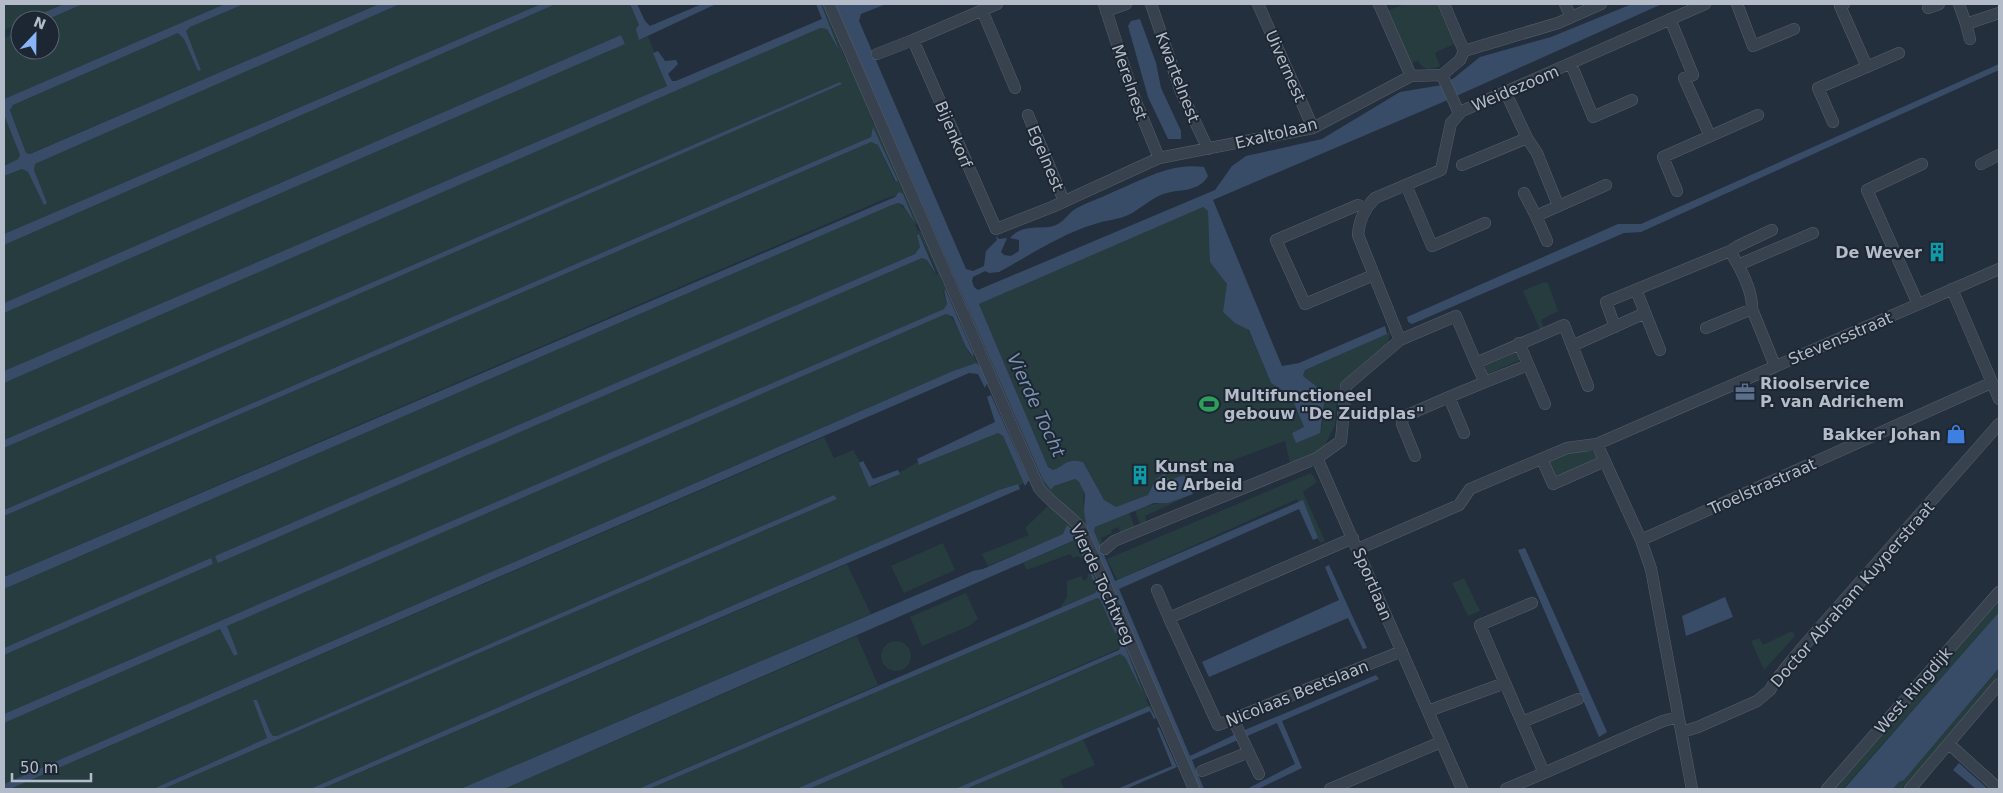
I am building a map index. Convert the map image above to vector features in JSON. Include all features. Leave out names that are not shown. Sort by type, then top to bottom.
[{"type":"street","name":"Vierde Tochtweg","points":[[829,4],[857,64],[1039,488],[1052,502],[1072,517],[1081,528],[1194,789]]},
{"type":"street","points":[[877,54],[997,4]]},
{"type":"street","points":[[1105,7],[1126,4]]},
{"type":"street","name":"Kwartelnest","points":[[1151,4],[1181,92],[1208,149]]},
{"type":"street","name":"Uivernest","points":[[1258,4],[1313,128]]},
{"type":"street","points":[[1379,4],[1411,76]]},
{"type":"street","points":[[1444,4],[1464,51],[1460,60],[1443,78],[1452,100],[1460,112]]},
{"type":"street","points":[[1566,4],[1571,17]]},
{"type":"street","points":[[1464,51],[1571,17],[1601,4]]},
{"type":"street","name":"Weidezoom","points":[[1369,277],[1305,304],[1276,240],[1358,205],[1366,208],[1375,198],[1441,170],[1451,124],[1460,112],[1705,4]]},
{"type":"street","points":[[1737,4],[1753,46],[1794,30]]},
{"type":"street","points":[[1844,4],[1840,6],[1867,67]]},
{"type":"street","points":[[1959,4],[1970,39]]},
{"type":"street","name":"Merelnest","points":[[1105,7],[1134,97],[1159,158]]},
{"type":"street","points":[[982,10],[1015,88]]},
{"type":"street","points":[[1966,24],[1999,13]]},
{"type":"street","points":[[1670,19],[1693,75],[1684,78],[1710,136]]},
{"type":"street","name":"Bijenkorf","points":[[913,40],[996,229]]},
{"type":"street","points":[[1833,122],[1818,88],[1899,53]]},
{"type":"street","points":[[1571,64],[1593,117],[1632,100]]},
{"type":"street","name":"Exaltolaan","points":[[996,229],[1064,202],[1159,158],[1313,128],[1411,76],[1443,78]]},
{"type":"street","points":[[1506,93],[1527,138],[1537,153],[1558,205]]},
{"type":"street","points":[[1677,191],[1663,157],[1758,115]]},
{"type":"street","name":"Egelnest","points":[[1028,116],[1064,202]]},
{"type":"street","points":[[1462,165],[1527,138]]},
{"type":"street","points":[[1981,164],[1999,155]]},
{"type":"street","points":[[1918,304],[1867,190],[1922,164]]},
{"type":"street","points":[[1406,185],[1432,246],[1485,223]]},
{"type":"street","points":[[1536,216],[1606,185]]},
{"type":"street","points":[[1524,193],[1547,241]]},
{"type":"street","points":[[1366,208],[1359,226],[1361,245],[1400,340]]},
{"type":"street","points":[[1615,327],[1606,302],[1730,251],[1772,230]]},
{"type":"street","points":[[1738,265],[1813,232]]},
{"type":"street","points":[[1730,251],[1738,265],[1752,300],[1752,309],[1775,366]]},
{"type":"street","name":"Stevensstraat","points":[[1358,549],[1459,506],[1470,489],[1567,448],[1597,444],[1999,269]]},
{"type":"street","points":[[1636,290],[1660,350]]},
{"type":"street","points":[[1952,290],[1999,399]]},
{"type":"street","points":[[1706,328],[1752,309]]},
{"type":"street","points":[[1572,346],[1645,313]]},
{"type":"street","points":[[1105,549],[1114,541],[1317,458],[1341,441],[1346,386],[1400,340],[1456,316],[1485,382]]},
{"type":"street","points":[[1476,363],[1564,325],[1588,386]]},
{"type":"street","points":[[1519,343],[1545,404]]},
{"type":"street","points":[[1415,456],[1402,424],[1403,417],[1528,365]]},
{"type":"street","name":"Troelstrastraat","points":[[1641,540],[1991,383]]},
{"type":"street","points":[[1448,397],[1464,433]]},
{"type":"street","name":"Doctor Abraham Kuyperstraat","points":[[1682,732],[1757,701],[1770,690],[1791,661],[1999,424]]},
{"type":"street","points":[[1597,444],[1641,540],[1651,568],[1692,789]]},
{"type":"street","name":"Sportlaan","points":[[1317,458],[1462,789]]},
{"type":"street","points":[[1542,459],[1554,484],[1605,461]]},
{"type":"street","points":[[1169,618],[1353,538]]},
{"type":"street","name":"Nicolaas Beetslaan","points":[[1157,590],[1218,725],[1402,651]]},
{"type":"street","name":"West Ringdijk","points":[[1827,789],[1999,592]]},
{"type":"street","points":[[1532,602],[1480,625],[1544,773]]},
{"type":"street","points":[[1428,711],[1505,683]]},
{"type":"street","points":[[1910,789],[1999,684]]},
{"type":"street","points":[[1522,722],[1578,699]]},
{"type":"street","points":[[1506,789],[1678,717]]},
{"type":"street","points":[[1233,719],[1259,774]]},
{"type":"street","points":[[1202,771],[1244,741]]},
{"type":"street","points":[[1330,789],[1441,742]]},
{"type":"street","points":[[1949,744],[1999,789]]},
{"type":"green space","points":[[4,4],[64,4],[50,10],[10,10],[10,27],[4,30]]},
{"type":"green space","points":[[83,4],[225,4],[4,99],[4,38],[10,35],[10,60],[60,60],[60,14]]},
{"type":"green space","points":[[244,4],[379,4],[29,154],[26,153],[10,109],[13,105],[178,33],[184,39],[198,71],[201,70],[185,31],[187,28]]},
{"type":"green space","points":[[400,4],[541,4],[4,234],[4,176],[22,169],[28,172],[44,204],[46,204],[34,170],[35,164]]},
{"type":"green space","points":[[556,4],[630,4],[639,25],[639,40],[648,36],[667,86],[4,371],[4,313],[625,44],[621,35],[4,303],[4,245]]},
{"type":"green space","points":[[821,4],[825,4],[843,44],[842,52],[845,58],[851,62],[873,123],[876,125],[900,179],[902,189],[905,190],[919,222],[915,225],[918,231],[923,232],[942,273],[943,284],[946,284],[977,350],[974,356],[991,384],[988,388],[976,363],[953,371],[4,784],[4,723],[220,629],[234,656],[238,653],[226,626],[946,314],[950,316],[957,326],[971,356],[974,355],[945,290],[943,292],[947,304],[945,309],[4,714],[4,655],[213,564],[211,559],[4,648],[4,589],[892,205],[898,203],[905,209],[897,195],[887,198],[4,577],[4,516],[871,142],[878,145],[895,182],[897,181],[873,134],[871,137],[4,510],[4,448],[841,84],[840,82],[4,440],[4,383],[820,27],[827,29],[840,52]],"holes":[[[919,234],[938,274],[935,275],[927,260],[922,258],[218,562],[215,556],[915,254],[920,247],[917,235]]]},
{"type":"green space","points":[[1405,4],[1439,4],[1456,43],[1435,53],[1440,66],[1427,69],[1418,60],[1410,64],[1387,11]]},
{"type":"green space","points":[[4,115],[20,155],[18,159],[4,166]]},
{"type":"green space","points":[[901,156],[1043,480],[1054,486],[1075,479],[1080,484],[1083,489],[1083,501],[1097,551],[1094,551],[1046,492]]},
{"type":"green space","points":[[1192,207],[1193,209],[1203,207],[1208,211],[1209,227],[1224,279],[1271,383],[1291,396],[1304,427],[1292,433],[1322,426],[1324,402],[1316,386],[1303,376],[1305,370],[1386,334],[1391,329],[1388,343],[1340,385],[1337,395],[1335,425],[1325,445],[1312,455],[1290,463],[1285,441],[1187,477],[1108,514],[1083,462],[1069,461],[1053,470],[1048,467],[979,304]]},
{"type":"green space","points":[[1544,282],[1548,283],[1558,311],[1541,320],[1543,327],[1540,329],[1523,291]]},
{"type":"green space","points":[[1517,352],[1520,360],[1488,374],[1485,366]]},
{"type":"green space","points":[[997,433],[1003,436],[1024,483],[1020,486],[1018,484],[999,490],[310,789],[163,789],[836,499],[834,495],[277,736],[273,736],[270,732],[257,700],[253,700],[267,738],[153,789],[10,789],[824,437],[834,458],[853,450],[860,462],[869,487],[873,487],[918,462],[920,465]]},
{"type":"green space","points":[[1594,451],[1600,460],[1555,478],[1547,461],[1567,452]]},
{"type":"green space","points":[[1311,473],[1317,482],[1303,492],[1325,541],[1320,543],[1297,499],[1117,580],[1107,559]]},
{"type":"green space","points":[[1193,494],[1145,516],[1147,523],[1144,525],[1139,522],[1135,510]]},
{"type":"green space","points":[[1048,506],[1073,523],[1088,555],[1085,561],[1078,556],[1073,558],[1070,554],[1027,570],[1023,563],[1076,540],[1082,555],[1084,550],[1076,533],[1064,534],[988,566],[982,554],[1029,535],[1025,528]]},
{"type":"green space","points":[[1129,512],[1134,525],[1133,528],[1121,533],[1118,527],[1111,530],[1112,533],[1101,538],[1104,547],[1101,549],[1094,531],[1095,527]]},
{"type":"green space","points":[[943,543],[955,570],[904,593],[891,566]]},
{"type":"green space","points":[[847,564],[871,614],[460,789],[321,789]]},
{"type":"green space","points":[[1089,569],[1094,570],[1121,628],[1120,634],[1127,643],[1148,696],[1146,699],[1149,706],[955,789],[809,789],[1121,654],[1125,657],[1145,695],[1125,646],[796,789],[649,789],[1097,598],[1100,599],[1115,633],[1118,632],[1090,573],[1097,590],[1095,593],[1060,608],[1067,597],[1067,581],[1081,576],[1084,581],[1087,579]]},
{"type":"green space","points":[[1464,578],[1480,611],[1468,616],[1452,583]]},
{"type":"green space","points":[[966,593],[978,619],[969,626],[922,646],[910,617]]},
{"type":"green space","points":[[1999,597],[1999,612],[1843,789],[1831,789]]},
{"type":"green space","points":[[1792,631],[1795,636],[1764,670],[1751,641],[1759,638],[1763,645]]},
{"type":"green space","points":[[857,636],[878,685],[638,789],[504,789]]},
{"type":"green space","points":[[896,641],[907,645],[911,656],[907,667],[896,671],[885,667],[881,656],[885,645]]},
{"type":"green space","points":[[1999,668],[1999,678],[1902,789],[1893,789],[1899,782],[1904,780]]},
{"type":"green space","points":[[1151,705],[1159,717],[1156,718],[1149,706]]},
{"type":"green space","points":[[1083,739],[1095,765],[1060,780],[1064,789],[966,789]]},
{"type":"water","points":[[64,4],[83,4],[60,14],[60,10],[50,10]]},
{"type":"water","points":[[225,4],[244,4],[190,27],[186,31],[201,70],[198,71],[184,39],[178,33],[13,105],[10,110],[26,153],[30,154],[379,4],[400,4],[35,164],[34,170],[47,203],[44,205],[28,172],[22,169],[4,176],[4,166],[18,159],[20,155],[4,115],[4,99]]},
{"type":"water","points":[[541,4],[556,4],[4,245],[4,234]]},
{"type":"water","points":[[630,4],[637,4],[645,21],[650,26],[702,4],[716,4],[639,40],[636,29],[639,25]]},
{"type":"water","points":[[816,4],[821,4],[840,52],[827,29],[820,28],[4,383],[4,371],[667,86],[653,53],[658,51],[665,61],[676,60],[678,64],[668,74],[672,81],[676,81],[822,19]]},
{"type":"water","points":[[835,4],[886,4],[861,14],[859,21],[966,269],[973,271],[984,266],[986,251],[997,240],[996,236],[999,239],[1007,238],[1001,252],[1004,255],[1011,256],[1019,251],[1019,240],[1010,238],[1021,230],[1056,225],[1081,206],[1157,173],[1180,167],[1204,167],[1208,176],[1199,186],[1161,195],[1128,215],[1082,228],[1058,239],[999,272],[989,273],[985,271],[973,277],[974,287],[978,290],[1215,190],[1232,166],[1246,156],[1322,139],[1400,92],[1442,85],[1480,57],[1551,37],[1632,4],[1662,4],[1443,102],[1213,200],[1282,366],[1299,363],[1385,326],[1387,334],[1305,370],[1303,376],[1316,386],[1324,403],[1320,433],[1296,443],[1292,433],[1304,427],[1291,396],[1271,383],[1249,330],[1235,323],[1223,312],[1227,284],[1210,262],[1208,211],[1203,207],[979,304],[1048,467],[1053,470],[1069,461],[1083,462],[1104,500],[1116,507],[1148,495],[1156,479],[1164,474],[1170,480],[1184,475],[1193,494],[1168,503],[1154,503],[1095,527],[1094,531],[1115,581],[1303,500],[1318,538],[1313,540],[1299,509],[1119,589],[1190,756],[1240,732],[1376,675],[1379,679],[1282,721],[1302,768],[1258,789],[1247,789],[1295,764],[1277,723],[1192,760],[1204,789],[1198,789],[1087,528],[1084,512],[1085,494],[1079,482],[1075,479],[1054,486],[1051,490],[1043,480]]},
{"type":"water","points":[[1140,19],[1156,63],[1161,88],[1181,131],[1181,139],[1168,139],[1148,97],[1128,26],[1131,21]]},
{"type":"water","points":[[621,35],[625,44],[4,313],[4,303]]},
{"type":"water","points":[[1999,64],[1999,70],[1641,232],[1624,233],[1412,324],[1408,322],[1407,317],[1618,224],[1641,224]]},
{"type":"water","points":[[840,82],[842,84],[4,448],[4,440]]},
{"type":"water","points":[[873,127],[898,181],[896,182],[878,145],[871,142],[4,516],[4,510],[871,137]]},
{"type":"water","points":[[899,192],[903,194],[915,223],[903,205],[898,203],[892,205],[4,589],[4,577],[895,197]]},
{"type":"water","points":[[919,234],[937,276],[927,260],[922,258],[218,563],[215,556],[915,254],[920,247],[917,235]]},
{"type":"water","points":[[944,290],[973,353],[973,357],[966,347],[953,317],[946,314],[227,626],[238,654],[234,656],[220,629],[4,723],[4,714],[944,309],[947,304]]},
{"type":"water","points":[[976,363],[983,369],[987,383],[985,388],[978,374],[969,373],[10,789],[4,789],[4,784],[953,371]]},
{"type":"water","points":[[991,395],[1029,480],[1025,486],[1003,436],[998,433],[919,465],[917,459],[995,422],[987,397]]},
{"type":"water","points":[[863,461],[873,479],[898,470],[900,474],[869,487],[859,463]]},
{"type":"water","points":[[1018,484],[1020,489],[321,789],[310,789],[999,490]]},
{"type":"water","points":[[834,495],[837,499],[163,789],[153,789],[267,738],[253,700],[257,700],[270,732],[273,736],[277,736]]},
{"type":"water","points":[[1067,525],[1076,533],[1085,554],[1082,556],[1075,540],[504,789],[460,789],[973,571],[983,569],[1063,534]]},
{"type":"water","points":[[1525,548],[1607,732],[1599,737],[1518,550]]},
{"type":"water","points":[[211,558],[213,564],[4,655],[4,648]]},
{"type":"water","points":[[1329,565],[1367,648],[1363,649],[1348,618],[1209,677],[1202,662],[1339,600],[1325,567]]},
{"type":"water","points":[[1092,572],[1118,632],[1115,633],[1100,599],[1097,598],[649,789],[638,789],[1095,593],[1097,590],[1090,573]]},
{"type":"water","points":[[1725,597],[1733,617],[1686,636],[1682,616]]},
{"type":"water","points":[[1999,612],[1999,668],[1904,780],[1899,782],[1893,789],[1844,789]]},
{"type":"water","points":[[1122,643],[1125,646],[1144,695],[1125,657],[1120,654],[809,789],[796,789],[1119,650]]},
{"type":"water","points":[[1149,706],[1156,718],[1154,719],[1150,711],[966,789],[955,789]]},
{"type":"water","points":[[1159,727],[1177,767],[1126,789],[1117,789],[1172,766],[1157,728]]},
{"type":"water","points":[[1959,763],[1988,789],[1976,789],[1953,770]]},
{"type":"place","name":"De Wever","points":[[1937,252]]},
{"type":"place","name":"Rioolservice P. van Adrichem","points":[[1745,392]]},
{"type":"place","name":"Multifunctioneel gebouw \"De Zuidplas\"","points":[[1209,404]]},
{"type":"place","name":"Bakker Johan","points":[[1956,434]]},
{"type":"place","name":"Kunst na de Arbeid","points":[[1140,475]]},
{"type":"water label","name":"Vierde Tocht","points":[[1036,405]]}]
